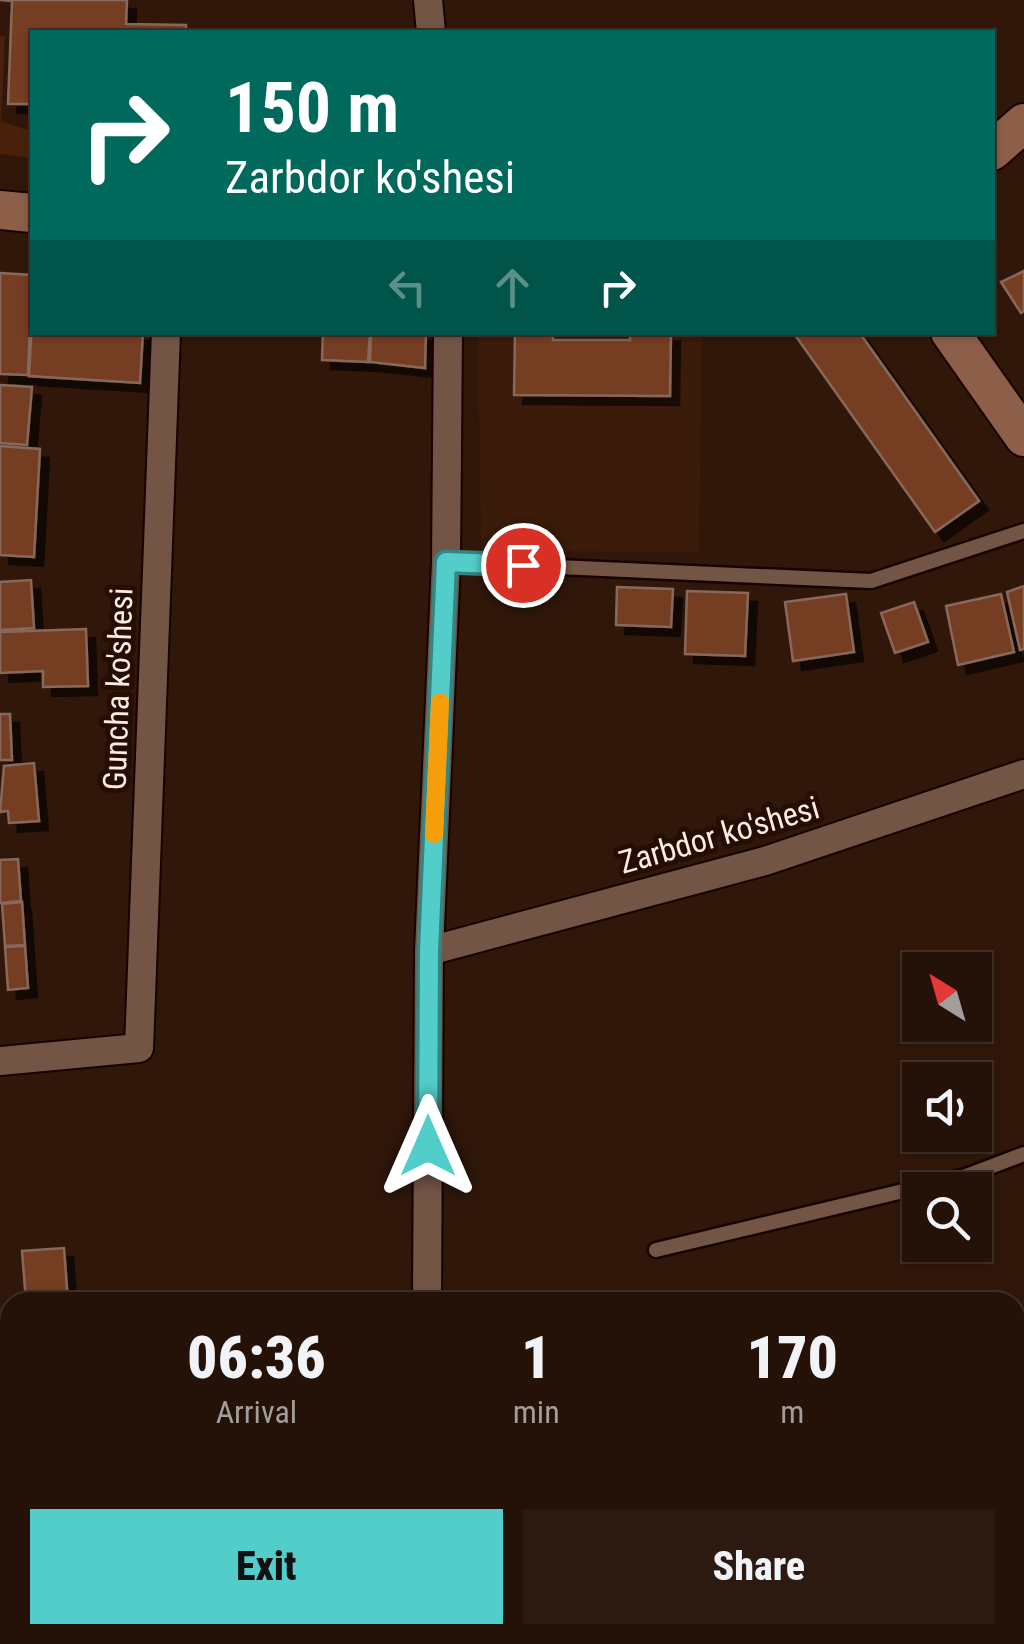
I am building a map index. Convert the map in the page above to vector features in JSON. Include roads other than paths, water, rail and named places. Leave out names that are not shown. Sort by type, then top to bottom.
[{"type":"main road","points":[[995,148],[1024,122]]},
{"type":"main road","points":[[0,210],[30,213]]},
{"type":"main road","points":[[952,335],[1024,437]]},
{"type":"street","points":[[428,0],[431,30]]},
{"type":"street","name":"Guncha ko'shesi","points":[[0,1060],[139,1048],[166,335]]},
{"type":"street","points":[[427,1292],[429,951],[446,562],[448,335]]},
{"type":"street","name":"Zarbdor ko'shesi","points":[[429,951],[765,861],[1024,774]]},
{"type":"lane","points":[[446,562],[871,581],[1024,531]]},
{"type":"lane","points":[[656,1250],[966,1176],[1024,1154]]}]
